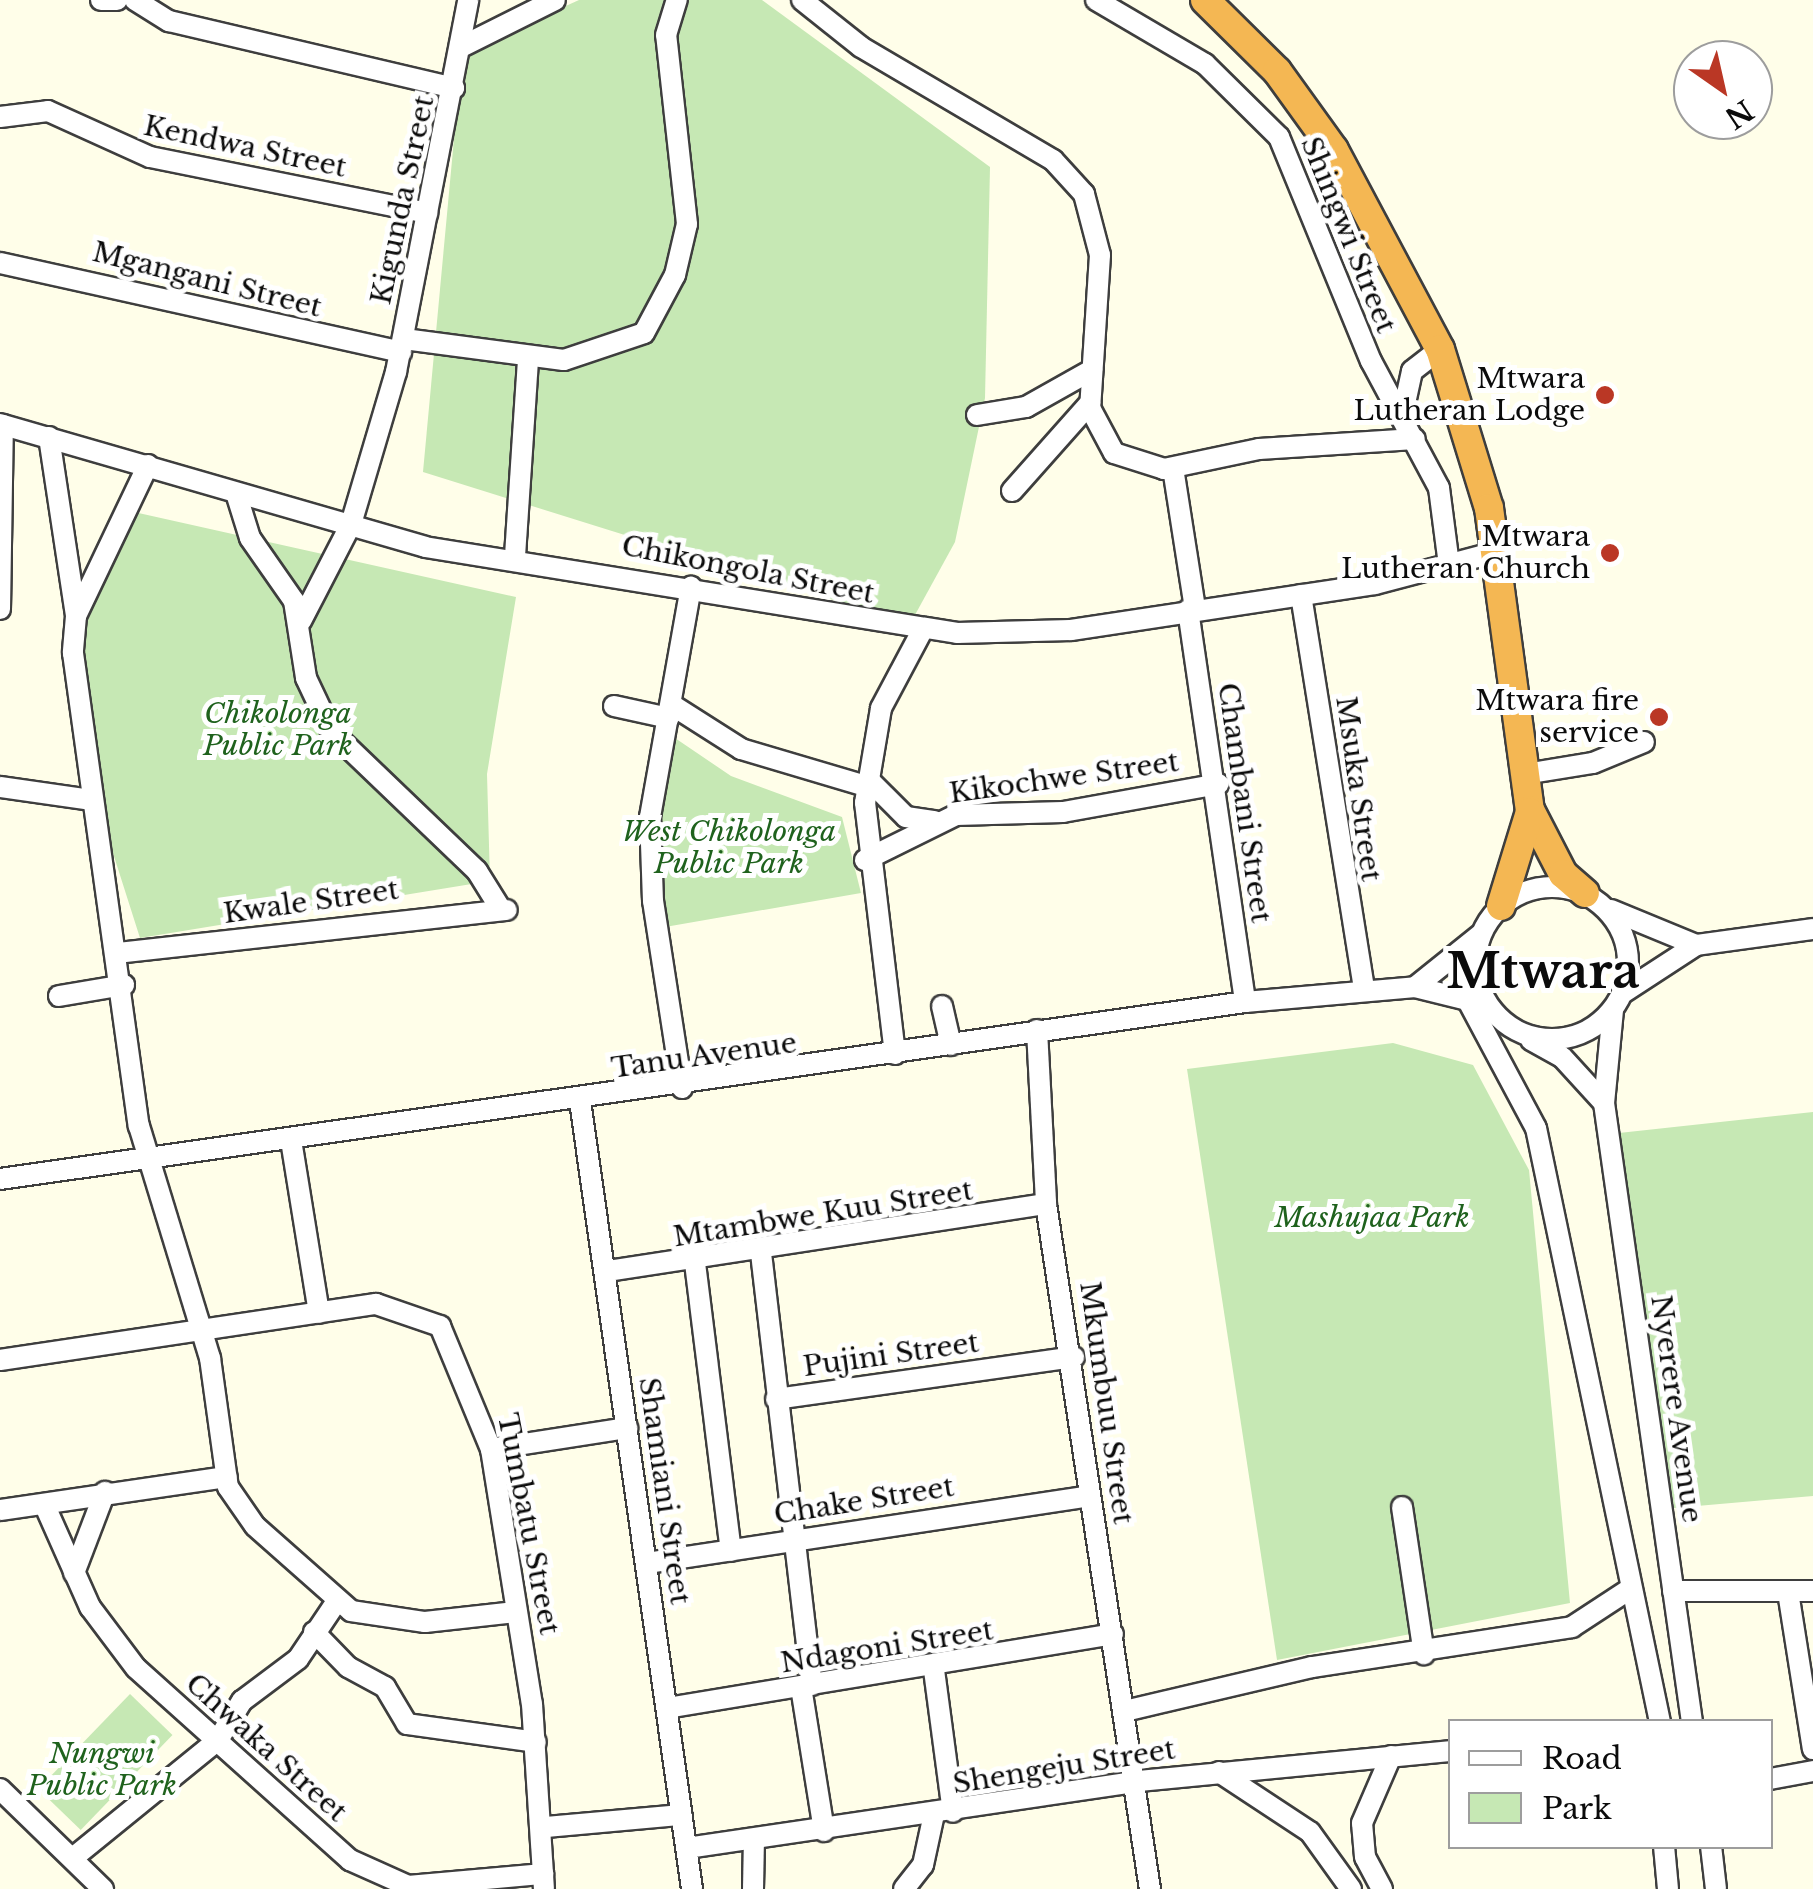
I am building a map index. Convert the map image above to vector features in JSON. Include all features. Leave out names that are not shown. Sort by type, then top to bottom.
[{"type":"highway","points":[[1205,0],[1277,71],[1334,150],[1440,348],[1496,552],[1530,810],[1563,874],[1594,899]]},
{"type":"highway","points":[[1501,906],[1530,810]]},
{"type":"street","points":[[101,0],[116,0]]},
{"type":"street","points":[[136,0],[169,21],[454,88]]},
{"type":"street","name":"Kigunda Street","points":[[301,621],[352,524],[402,345],[468,0]]},
{"type":"street","points":[[462,46],[555,0]]},
{"type":"street","name":"Mgangani Street","points":[[0,262],[402,345],[528,360],[628,344],[652,323],[675,275],[688,208],[666,36],[676,0]]},
{"type":"street","points":[[802,0],[861,47],[1053,160],[1084,194],[1100,255],[1090,404],[1114,453],[1173,468],[1259,448],[1414,439]]},
{"type":"street","name":"Shingwi Street","points":[[1096,0],[1205,64],[1270,124],[1402,417],[1440,488],[1449,565]]},
{"type":"street","name":"Kendwa Street","points":[[0,117],[48,111],[150,157],[427,213]]},
{"type":"street","points":[[1402,417],[1412,371],[1440,348]]},
{"type":"street","points":[[515,556],[528,360]]},
{"type":"street","points":[[977,415],[1026,407],[1092,370]]},
{"type":"street","points":[[1012,491],[1090,404]]},
{"type":"street","points":[[0,610],[1,424]]},
{"type":"street","name":"Chikongola Street","points":[[1,424],[425,547],[515,556],[923,629],[1036,634],[1300,595],[1496,552]]},
{"type":"street","points":[[49,437],[76,616],[91,800],[124,985],[146,1159],[202,1328],[226,1430],[226,1478],[242,1512],[335,1604],[412,1622],[516,1612]]},
{"type":"street","points":[[76,616],[148,465]]},
{"type":"street","name":"Chambani Street","points":[[1173,468],[1246,1002]]},
{"type":"street","points":[[236,493],[250,538],[301,621]]},
{"type":"street","points":[[682,1088],[650,870],[691,587]]},
{"type":"street","name":"Msuka Street","points":[[1300,595],[1364,990]]},
{"type":"street","name":"Kwale Street","points":[[117,953],[506,910],[477,870],[331,731],[306,678],[301,621]]},
{"type":"street","points":[[896,1054],[865,860],[870,784],[882,708],[923,629]]},
{"type":"street","points":[[614,706],[670,712],[741,749],[870,784],[906,816],[942,821]]},
{"type":"street","points":[[1524,774],[1593,764],[1644,742]]},
{"type":"street","name":"Kikochwe Street","points":[[865,860],[942,821],[1218,784]]},
{"type":"street","points":[[0,787],[91,800]]},
{"type":"street","points":[[1415,986],[1480,935],[1501,906],[1527,890],[1594,899],[1696,944]]},
{"type":"street","points":[[1594,899],[1627,945],[1618,1002]]},
{"type":"street","points":[[1522,1034],[1572,1038],[1696,944],[1813,929]]},
{"type":"street","points":[[1480,935],[1475,958],[1477,1002],[1536,1128],[1659,1719]]},
{"type":"street","points":[[58,996],[124,985]]},
{"type":"street","name":"Tanu Avenue","points":[[0,1179],[682,1088],[1036,1030],[1246,1002],[1415,986],[1477,1002]]},
{"type":"street","points":[[1477,1002],[1562,1057],[1604,1104]]},
{"type":"street","name":"Nyerere Avenue","points":[[1618,1002],[1604,1104],[1688,1719]]},
{"type":"street","points":[[942,1006],[950,1046]]},
{"type":"street","name":"Mkumbuu Street","points":[[1036,1030],[1046,1204],[1074,1357],[1090,1496],[1129,1710],[1150,1889]]},
{"type":"street","name":"Shamiani Street","points":[[580,1101],[692,1889]]},
{"type":"street","points":[[291,1140],[318,1313]]},
{"type":"street","name":"Mtambwe Kuu Street","points":[[607,1271],[761,1253],[1046,1204]]},
{"type":"street","points":[[761,1253],[824,1831]]},
{"type":"street","points":[[695,1263],[731,1551]]},
{"type":"street","name":"Tumbatu Street","points":[[0,1360],[376,1304],[430,1318],[462,1362],[491,1450],[536,1742],[546,1827],[544,1881]]},
{"type":"street","name":"Pujini Street","points":[[776,1399],[1074,1357]]},
{"type":"street","points":[[491,1450],[627,1428]]},
{"type":"street","points":[[0,1510],[45,1506],[105,1492],[226,1478]]},
{"type":"street","points":[[74,1573],[105,1492]]},
{"type":"street","name":"Chake Street","points":[[647,1562],[1090,1496]]},
{"type":"street","name":"Chwaka Street","points":[[45,1506],[74,1573],[136,1668],[350,1860],[388,1885],[544,1881]]},
{"type":"street","points":[[1402,1507],[1424,1654]]},
{"type":"street","points":[[1129,1710],[1312,1667],[1424,1654],[1572,1627],[1630,1589]]},
{"type":"street","points":[[1673,1591],[1813,1591]]},
{"type":"street","points":[[1788,1592],[1813,1748]]},
{"type":"street","points":[[74,1857],[218,1740],[242,1701],[298,1659],[335,1604]]},
{"type":"street","points":[[314,1632],[348,1668],[385,1687],[407,1724],[536,1742]]},
{"type":"street","name":"Ndagoni Street","points":[[667,1708],[934,1670],[1114,1634]]},
{"type":"street","points":[[904,1889],[924,1865],[943,1813],[934,1670]]},
{"type":"street","name":"Shengeju Street","points":[[686,1848],[824,1831],[1139,1781],[1448,1751]]},
{"type":"street","points":[[1382,1889],[1365,1857],[1362,1822],[1391,1756]]},
{"type":"street","points":[[1219,1772],[1310,1832],[1350,1889]]},
{"type":"street","points":[[1773,1779],[1813,1772]]},
{"type":"street","points":[[0,1789],[74,1857],[102,1889]]},
{"type":"street","points":[[546,1827],[681,1815]]},
{"type":"street","points":[[752,1889],[754,1840]]},
{"type":"street","points":[[1664,1849],[1668,1889]]},
{"type":"street","points":[[1710,1849],[1716,1889]]},
{"type":"green space","points":[[579,0],[762,0],[990,167],[985,398],[955,542],[910,624],[423,472],[462,53]]},
{"type":"green space","name":"Chikolonga Public Park","points":[[134,512],[516,597],[487,774],[490,881],[140,938],[112,850],[77,637]]},
{"type":"green space","name":"West Chikolonga Public Park","points":[[672,736],[731,776],[842,817],[861,893],[665,927],[654,858]]},
{"type":"green space","name":"Mashujaa Park","points":[[1393,1043],[1473,1065],[1529,1170],[1570,1603],[1277,1660],[1187,1069]]},
{"type":"green space","points":[[1813,1112],[1813,1496],[1674,1508],[1619,1133]]},
{"type":"green space","name":"Nungwi Public Park","points":[[130,1694],[172,1735],[81,1830],[38,1789]]},
{"type":"place","name":"Mtwara Lutheran Lodge","points":[[1605,395]]},
{"type":"place","name":"Mtwara Lutheran Church","points":[[1610,553]]},
{"type":"place","name":"Mtwara fire service","points":[[1659,717]]},
{"type":"district","name":"Mtwara","points":[[1543,972]]}]
